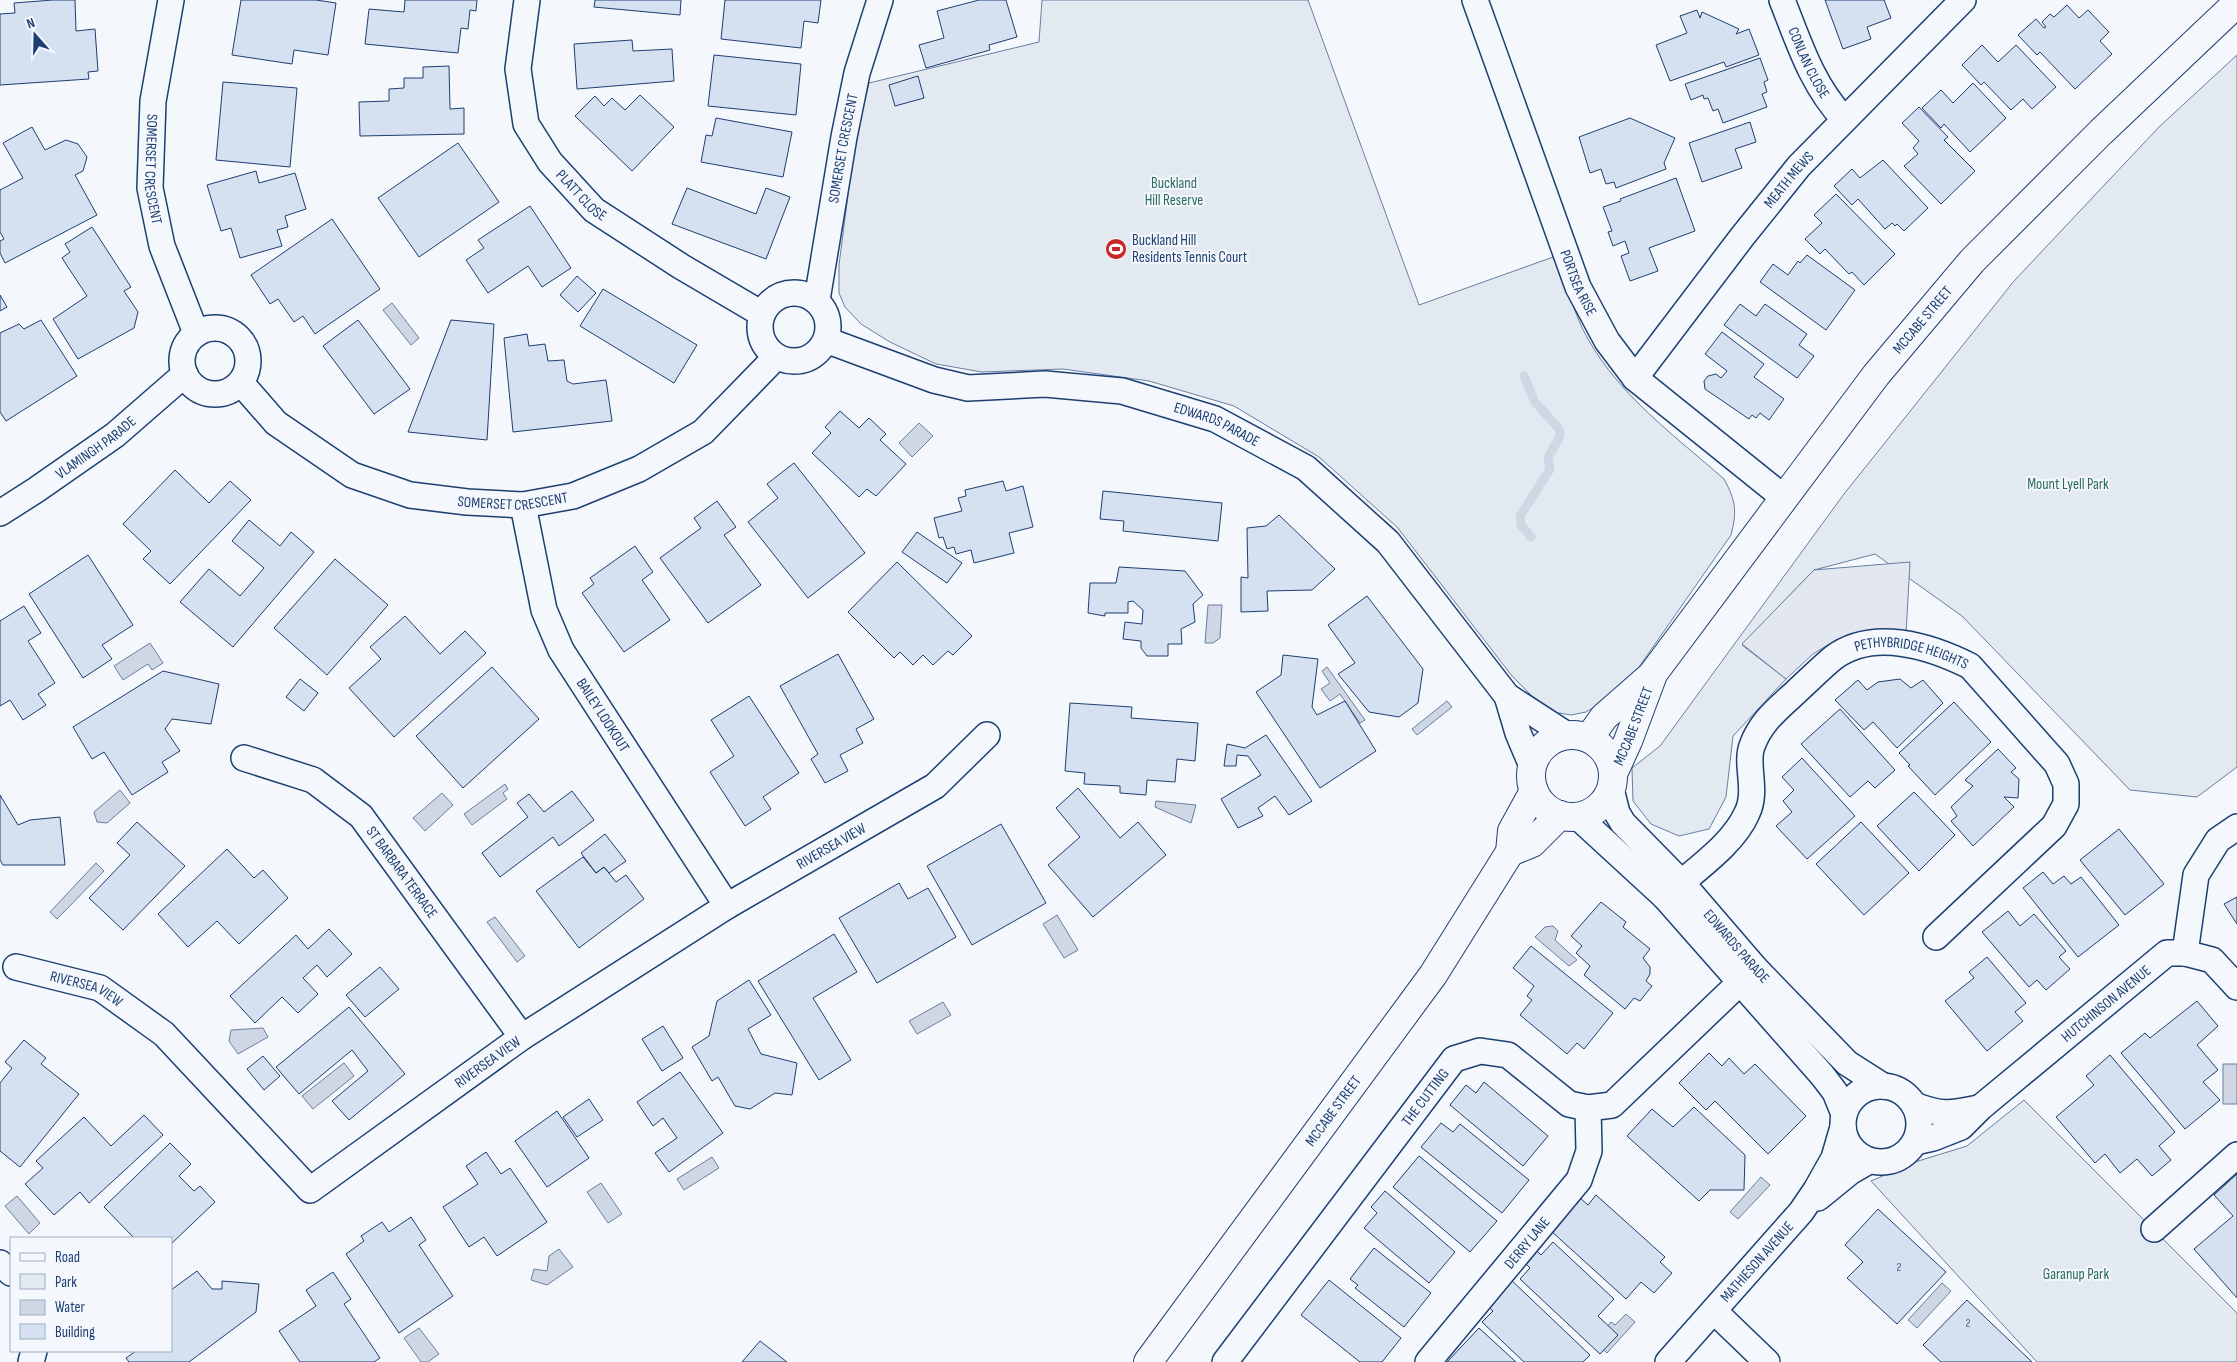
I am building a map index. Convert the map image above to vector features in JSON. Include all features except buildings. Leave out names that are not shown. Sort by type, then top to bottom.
[{"type":"street","name":"SOMERSET CRESCENT","points":[[171,0],[152,101],[150,188],[162,246],[196,333]]},
{"type":"street","name":"PLATT CLOSE","points":[[527,0],[518,69],[526,124],[550,162],[594,210],[682,267],[762,314]]},
{"type":"street","name":"SOMERSET CRESCENT","points":[[817,300],[857,73],[880,0]]},
{"type":"street","name":"PORTSEA RISE","points":[[1475,0],[1578,287],[1606,340],[1635,378],[1783,497]]},
{"type":"street","name":"CONLAN CLOSE","points":[[1782,0],[1817,85],[1844,120]]},
{"type":"street","name":"MEATH MEWS","points":[[1635,378],[1742,236],[1799,166],[1963,0]]},
{"type":"street","name":"MCCABE STREET","points":[[1148,1362],[1433,975],[1510,852],[1512,831],[1533,779],[1537,755],[1555,739],[1578,737],[1652,676],[1783,497],[1876,376],[1972,261],[2101,132],[2237,3]]},
{"type":"street","points":[[796,292],[817,300],[827,316],[829,328],[826,340],[817,353],[807,360],[796,362],[776,357],[767,349],[760,335],[762,314],[768,304],[786,294],[796,292]]},
{"type":"street","points":[[215,327],[235,334],[243,342],[248,361],[246,372],[241,383],[231,390],[208,394],[192,385],[184,374],[181,364],[183,351],[188,341],[196,333],[215,327]]},
{"type":"street","name":"EDWARDS PARADE","points":[[826,340],[934,380],[968,388],[1045,384],[1122,391],[1215,419],[1306,468],[1388,542],[1507,696],[1533,779]]},
{"type":"street","name":"SOMERSET CRESCENT","points":[[241,383],[276,423],[352,475],[410,494],[467,502],[524,505],[573,496],[623,476],[640,469],[703,432],[776,357]]},
{"type":"street","name":"VLAMINGH PARADE","points":[[0,512],[36,490],[115,435],[184,374]]},
{"type":"street","name":"BAILEY LOOKOUT","points":[[524,505],[544,610],[561,650],[727,906]]},
{"type":"street","name":"PETHYBRIDGE HEIGHTS","points":[[1673,889],[1725,842],[1737,829],[1747,813],[1752,797],[1751,748],[1762,723],[1835,657],[1862,645],[1890,641],[1951,657],[1970,666],[2057,764],[2066,784],[2066,804],[2054,826],[1936,937]]},
{"type":"street","name":"MCCABE STREET","points":[[1510,852],[1532,843],[1569,816],[1589,814],[1599,808],[1612,782],[1652,676]]},
{"type":"street","name":"EDWARDS PARADE","points":[[1507,696],[1578,737]]},
{"type":"street","name":"RIVERSEA VIEW","points":[[16,967],[100,988],[164,1034],[310,1190],[522,1037],[727,906],[935,786],[986,735]]},
{"type":"street","name":"MCCABE STREET","points":[[1578,737],[1606,753],[1611,763],[1612,782]]},
{"type":"street","name":"ST BARBARA TERRACE","points":[[244,758],[313,780],[361,816],[522,1037]]},
{"type":"street","points":[[1533,779],[1540,802],[1549,810],[1569,816]]},
{"type":"street","name":"EDWARDS PARADE","points":[[1612,782],[1617,813],[1623,823],[1673,889],[1747,975],[1835,1092],[1843,1121]]},
{"type":"street","name":"EDWARDS PARADE","points":[[1569,816],[1673,889]]},
{"type":"street","points":[[2185,953],[2196,875],[2218,840],[2237,827]]},
{"type":"street","name":"HUTCHINSON AVENUE","points":[[1915,1142],[1933,1138],[1961,1127],[1982,1107],[2167,953],[2185,953],[2212,960],[2237,987]]},
{"type":"street","name":"EDWARDS PARADE","points":[[1747,975],[1847,1063],[1883,1086]]},
{"type":"street","name":"THE CUTTING","points":[[1225,1362],[1454,1059],[1480,1051],[1508,1055],[1569,1104],[1588,1108],[1612,1105],[1747,975]]},
{"type":"street","points":[[1883,1086],[1896,1089],[1907,1096],[1914,1105],[1919,1129],[1915,1142],[1909,1151],[1898,1158],[1882,1162],[1868,1161],[1857,1154],[1848,1144],[1843,1121],[1855,1096],[1866,1089],[1883,1086]]},
{"type":"street","name":"HUTCHINSON AVENUE","points":[[1914,1105],[1933,1113],[1949,1114],[1982,1107]]},
{"type":"street","name":"DERRY LANE","points":[[1428,1362],[1579,1180],[1589,1150],[1588,1108]]},
{"type":"street","name":"MATHIESON AVENUE","points":[[1668,1362],[1801,1212],[1834,1158],[1843,1121]]},
{"type":"street","points":[[2154,1229],[2237,1155]]},
{"type":"street","name":"MATHIESON AVENUE","points":[[1801,1212],[1850,1172],[1868,1161]]},
{"type":"street","points":[[0,1263],[10,1272]]},
{"type":"street","name":"MATHIESON AVENUE","points":[[1714,1311],[1767,1362]]},
{"type":"green space","name":"Buckland Hill Reserve","points":[[1042,0],[1308,0],[1419,305],[1556,256],[1579,320],[1601,360],[1632,397],[1724,479],[1733,500],[1735,513],[1731,535],[1639,667],[1620,688],[1603,702],[1586,712],[1571,715],[1553,712],[1540,704],[1512,676],[1397,527],[1319,457],[1234,406],[1149,381],[1063,369],[982,372],[936,364],[890,342],[861,324],[845,307],[839,293],[839,265],[855,140],[869,83],[1039,42]]},
{"type":"green space","name":"Mount Lyell Park","points":[[2237,55],[2237,767],[2197,797],[2130,790],[1962,616],[1875,554],[1814,570],[1742,645],[1786,679],[1733,736],[1726,797],[1709,829],[1679,836],[1651,824],[1633,801],[1632,768],[1660,746],[1844,494],[2014,281],[2159,127]]},
{"type":"green space","name":"Garanup Park","points":[[2024,1100],[2237,1313],[2237,1362],[2037,1362],[1871,1181],[1915,1162],[1967,1146]]},
{"type":"shaded area","points":[[1910,562],[1906,634],[1889,630],[1862,631],[1836,640],[1813,654],[1786,679],[1742,644],[1814,570]]},
{"type":"water","points":[[392,303],[419,338],[411,345],[383,310]]},
{"type":"water","points":[[919,423],[933,436],[912,457],[899,443]]},
{"type":"water","points":[[1208,605],[1222,605],[1220,638],[1213,643],[1205,643]]},
{"type":"water","points":[[150,643],[163,663],[152,670],[148,664],[123,680],[114,666]]},
{"type":"water","points":[[1327,667],[1365,720],[1360,723],[1340,694],[1330,701],[1321,689],[1330,683],[1322,671]]},
{"type":"water","points":[[1447,701],[1452,707],[1417,735],[1412,729]]},
{"type":"water","points":[[505,784],[508,789],[503,793],[507,799],[472,825],[464,814]]},
{"type":"water","points":[[120,790],[130,803],[107,823],[97,822],[94,812]]},
{"type":"water","points":[[442,793],[453,805],[425,831],[413,818]]},
{"type":"water","points":[[1156,801],[1196,805],[1191,823],[1155,807]]},
{"type":"water","points":[[96,863],[104,871],[57,919],[50,912]]},
{"type":"water","points":[[1057,915],[1078,950],[1064,958],[1043,924]]},
{"type":"water","points":[[495,917],[525,956],[517,962],[487,922]]},
{"type":"water","points":[[1553,926],[1558,931],[1555,940],[1577,960],[1569,966],[1535,937],[1545,927]]},
{"type":"water","points":[[943,1002],[951,1015],[917,1034],[909,1021]]},
{"type":"water","points":[[263,1028],[268,1037],[238,1054],[229,1041],[231,1030]]},
{"type":"water","points":[[344,1063],[354,1076],[313,1109],[302,1096]]},
{"type":"water","points":[[2223,1064],[2237,1064],[2237,1104],[2223,1104]]},
{"type":"water","points":[[712,1157],[719,1168],[684,1190],[677,1179]]},
{"type":"water","points":[[1761,1177],[1770,1185],[1738,1219],[1730,1212]]},
{"type":"water","points":[[601,1183],[622,1214],[608,1223],[587,1192]]},
{"type":"water","points":[[17,1196],[40,1223],[29,1234],[5,1206]]},
{"type":"water","points":[[559,1249],[573,1267],[547,1285],[531,1280],[534,1269],[547,1271],[549,1256]]},
{"type":"water","points":[[1942,1283],[1951,1291],[1917,1328],[1908,1320]]},
{"type":"water","points":[[1626,1314],[1635,1322],[1607,1353],[1594,1341],[1611,1322],[1615,1325]]},
{"type":"water","points":[[419,1328],[439,1354],[428,1362],[421,1362],[404,1338]]},
{"type":"waterway","points":[[1524,376],[1535,402],[1560,430],[1560,436],[1548,458],[1550,469],[1520,516],[1521,525],[1531,537]]},
{"type":"place","name":"Buckland Hill Residents Tennis Court","points":[[1116,249]]}]
